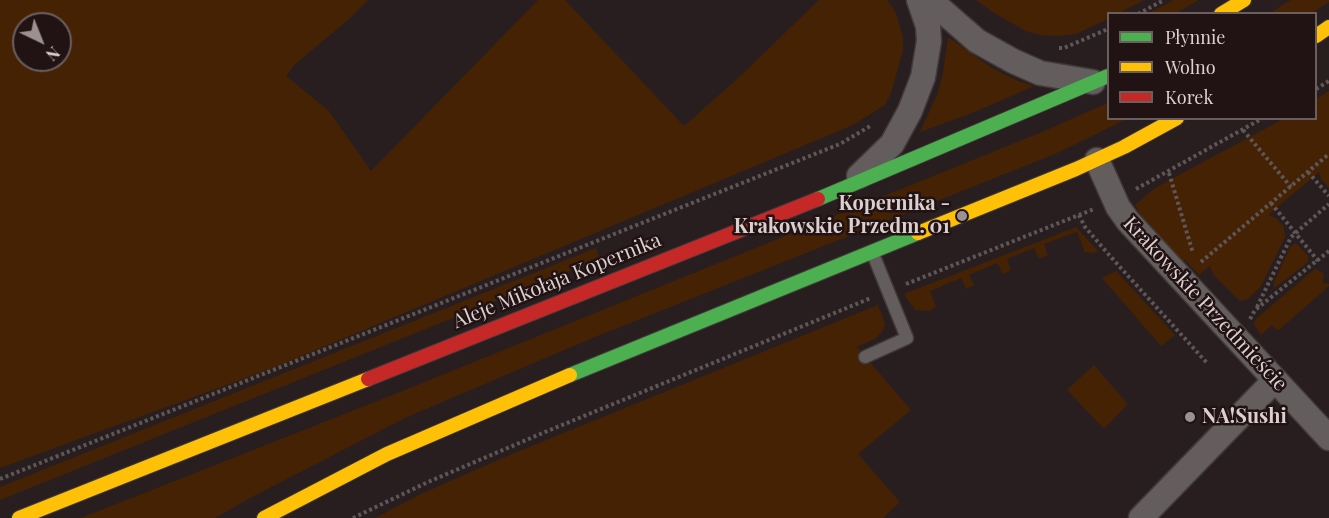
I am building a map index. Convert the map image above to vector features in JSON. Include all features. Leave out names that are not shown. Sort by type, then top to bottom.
[{"type":"main road","points":[[1224,12],[1244,0]]},
{"type":"main road","name":"Aleje Mikołaja Kopernika","points":[[19,518],[845,188],[1102,80]]},
{"type":"main road","points":[[264,518],[387,454],[572,374],[1097,160],[1173,120]]},
{"type":"street","points":[[845,188],[892,144],[910,111],[923,77],[929,41],[928,26],[919,0]]},
{"type":"street","points":[[930,0],[977,41],[1040,74],[1102,80]]},
{"type":"street","name":"Krakowskie Przedmieście","points":[[1097,160],[1121,213],[1329,438]]},
{"type":"street","points":[[1141,518],[1275,380]]},
{"type":"lane","points":[[865,357],[907,338],[872,253]]},
{"type":"path","points":[[1142,12],[1164,0]]},
{"type":"path","points":[[1053,48],[1064,48],[1107,29]]},
{"type":"path","points":[[353,518],[428,482],[535,436],[1114,200],[1169,173],[1260,120]]},
{"type":"path","points":[[0,479],[840,144],[874,124]]},
{"type":"path","points":[[1243,130],[1291,187]]},
{"type":"path","points":[[1197,266],[1329,154]]},
{"type":"path","points":[[1308,172],[1329,196]]},
{"type":"path","points":[[1169,173],[1193,255]]},
{"type":"path","points":[[1271,203],[1318,261]]},
{"type":"path","points":[[1247,325],[1292,237],[1329,204]]},
{"type":"path","points":[[1079,215],[1085,227],[1103,249],[1207,363]]},
{"type":"path","points":[[1255,310],[1329,251]]},
{"type":"shaded area","points":[[0,0],[368,0],[348,20],[294,65],[286,76],[329,111],[371,171],[538,0],[565,0],[684,126],[736,80],[819,0],[887,0],[895,11],[903,38],[903,50],[891,93],[885,105],[853,125],[273,368],[0,468]]},
{"type":"shaded area","points":[[976,0],[1144,0],[1121,12],[1107,12],[1107,19],[1076,34],[1057,36],[1026,31]]},
{"type":"shaded area","points":[[1174,0],[1199,0],[1178,12],[1151,12]]},
{"type":"shaded area","points":[[1291,0],[1329,0],[1314,12],[1272,12]]},
{"type":"shaded area","points":[[948,37],[992,68],[1034,86],[977,111],[920,132],[938,92]]},
{"type":"shaded area","points":[[1329,91],[1329,188],[1321,179],[1319,172],[1268,215],[1276,218],[1284,227],[1285,237],[1261,286],[1248,299],[1240,301],[1213,274],[1210,266],[1199,275],[1184,259],[1185,264],[1142,218],[1135,205],[1155,188],[1281,120],[1317,120],[1317,98]]},
{"type":"shaded area","points":[[1107,103],[1107,120],[1125,120],[1055,154],[590,339],[405,418],[215,518],[81,518],[395,394],[1042,132]]},
{"type":"shaded area","points":[[1076,227],[1098,251],[1085,252],[1077,232],[1044,244],[1048,255],[1039,259],[1034,248],[1007,259],[1011,270],[1003,274],[997,263],[969,275],[974,285],[966,289],[961,278],[930,291],[936,306],[930,311],[915,310],[904,294]]},
{"type":"shaded area","points":[[1296,243],[1308,256],[1308,262],[1274,287],[1274,282],[1290,247]]},
{"type":"shaded area","points":[[596,248],[600,259],[0,500],[0,487]]},
{"type":"shaded area","points":[[1315,269],[1322,272],[1323,283],[1329,286],[1280,329],[1277,330],[1272,325],[1261,335],[1254,322],[1257,318]]},
{"type":"shaded area","points":[[1116,271],[1175,335],[1161,346],[1102,278]]},
{"type":"shaded area","points":[[878,305],[885,323],[883,331],[875,339],[857,347],[911,410],[858,454],[900,502],[883,518],[375,518],[423,493],[512,454]]},
{"type":"shaded area","points":[[1094,365],[1128,404],[1104,429],[1067,390]]},
{"type":"traffic: fast","points":[[818,199],[1107,76]]},
{"type":"traffic: fast","points":[[570,375],[918,233]]},
{"type":"traffic: slow","points":[[1224,12],[1244,0]]},
{"type":"traffic: slow","points":[[1317,35],[1329,27]]},
{"type":"traffic: slow","points":[[918,233],[1076,169],[1124,147],[1173,120]]},
{"type":"traffic: slow","points":[[264,518],[387,454],[570,375]]},
{"type":"traffic: slow","points":[[19,518],[368,379]]},
{"type":"traffic: jam","points":[[368,379],[818,199]]},
{"type":"place","name":"Kopernika - Krakowskie Przedm. 01","points":[[962,216]]},
{"type":"place","name":"NA!Sushi","points":[[1190,417]]}]
